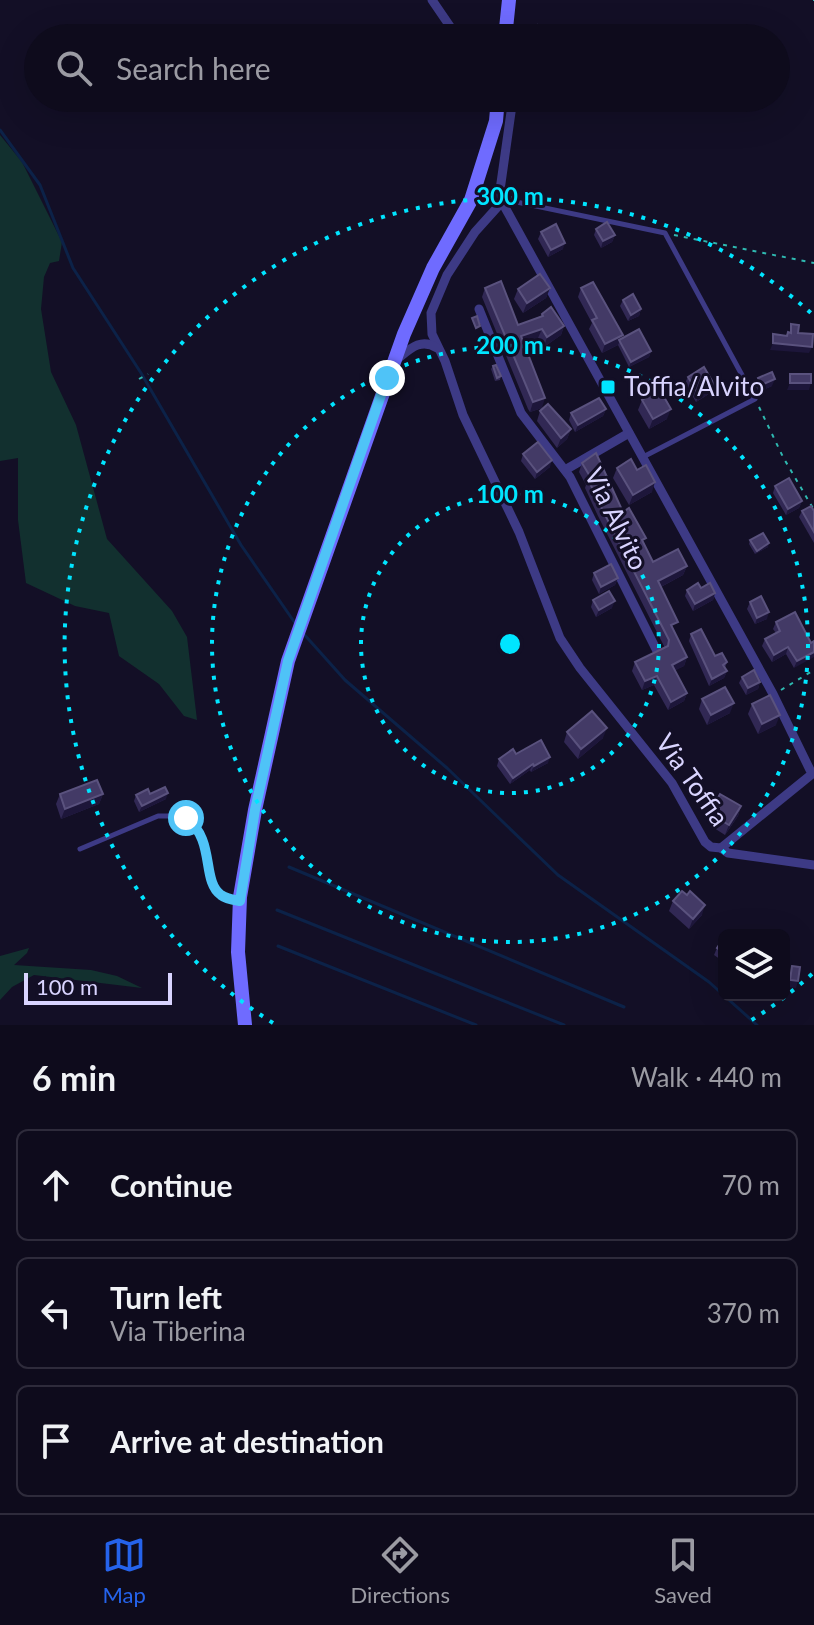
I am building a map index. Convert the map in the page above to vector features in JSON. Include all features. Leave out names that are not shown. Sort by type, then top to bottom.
[{"type":"main road","points":[[506,24],[509,0]]},
{"type":"main road","points":[[245,1025],[238,952],[240,901],[255,810],[285,674],[393,363],[433,268],[471,200],[497,112]]},
{"type":"street","points":[[432,0],[448,24]]},
{"type":"street","points":[[502,200],[511,112]]},
{"type":"street","name":"Via Toffia","points":[[502,200],[773,694],[812,774],[721,848],[711,847],[705,842],[672,783],[580,668],[560,638],[519,532],[463,415],[445,361],[437,348],[431,329],[431,313],[447,275],[475,232],[502,200]]},
{"type":"street","points":[[479,309],[521,413],[565,470]]},
{"type":"street","points":[[404,334],[419,343],[437,348]]},
{"type":"street","points":[[393,363],[419,343]]},
{"type":"street","name":"Via Alvito","points":[[629,433],[565,470],[657,651]]},
{"type":"street","points":[[721,848],[728,853],[814,865]]},
{"type":"lane","points":[[502,200],[665,233],[755,399],[643,457]]},
{"type":"lane","points":[[80,849],[158,816],[180,816],[195,826],[202,836],[216,890],[223,897],[240,901]]},
{"type":"path","points":[[665,233],[814,263]]},
{"type":"path","points":[[139,379],[148,374]]},
{"type":"path","points":[[755,399],[783,457],[814,510]]},
{"type":"path","points":[[773,694],[814,670]]},
{"type":"green space","points":[[0,135],[22,162],[62,242],[59,261],[50,263],[44,277],[41,309],[51,372],[76,425],[107,539],[172,611],[187,637],[197,720],[184,716],[159,684],[119,656],[109,613],[75,606],[26,583],[18,520],[18,458],[0,461]]},
{"type":"green space","points":[[29,948],[14,965],[91,970],[117,976],[142,988],[34,975],[12,987],[0,1000],[0,956]]},
{"type":"building","points":[[607,222],[615,235],[603,241],[596,229]]},
{"type":"building","points":[[556,224],[565,243],[551,250],[541,232]]},
{"type":"building","points":[[540,274],[550,288],[527,303],[518,289]]},
{"type":"building","points":[[501,281],[518,325],[543,316],[551,307],[564,326],[547,337],[542,329],[521,336],[545,398],[533,402],[485,288]]},
{"type":"building","points":[[593,282],[623,335],[605,344],[592,320],[597,318],[581,288]]},
{"type":"building","points":[[633,294],[641,309],[631,315],[623,300]]},
{"type":"building","points":[[477,316],[480,326],[476,328],[472,318]]},
{"type":"building","points":[[791,324],[799,325],[798,333],[813,334],[812,347],[773,343],[773,334],[787,336],[788,332],[791,333]]},
{"type":"building","points":[[639,329],[651,351],[631,362],[619,340]]},
{"type":"building","points":[[496,365],[501,376],[497,378],[493,366]]},
{"type":"building","points":[[704,367],[715,386],[699,395],[688,377]]},
{"type":"building","points":[[772,372],[775,379],[761,385],[758,378]]},
{"type":"building","points":[[790,374],[811,374],[811,383],[790,383]]},
{"type":"building","points":[[660,390],[671,409],[653,419],[642,400]]},
{"type":"building","points":[[599,398],[606,409],[578,425],[571,413]]},
{"type":"building","points":[[548,404],[571,429],[561,438],[540,411]]},
{"type":"building","points":[[538,442],[552,460],[537,472],[523,454]]},
{"type":"building","points":[[596,453],[623,512],[629,508],[646,538],[642,540],[653,562],[678,549],[687,566],[658,581],[678,622],[671,625],[687,657],[672,665],[687,693],[671,702],[657,676],[645,681],[635,662],[668,646],[669,640],[588,479],[591,478],[582,463]]},
{"type":"building","points":[[631,459],[637,470],[646,465],[655,482],[633,495],[617,468]]},
{"type":"building","points":[[789,478],[802,501],[788,509],[775,486]]},
{"type":"building","points":[[811,506],[814,511],[814,532],[802,511]]},
{"type":"building","points":[[763,533],[769,543],[757,551],[750,540]]},
{"type":"building","points":[[611,564],[618,578],[601,587],[594,573]]},
{"type":"building","points":[[698,583],[701,588],[710,583],[715,593],[695,604],[687,590]]},
{"type":"building","points":[[609,591],[615,601],[599,610],[593,600]]},
{"type":"building","points":[[761,596],[769,612],[757,618],[750,602]]},
{"type":"building","points":[[795,612],[811,643],[814,641],[814,652],[797,661],[788,647],[774,655],[765,639],[780,631],[776,622]]},
{"type":"building","points":[[701,629],[715,656],[722,653],[727,662],[723,665],[727,671],[712,679],[691,634]]},
{"type":"building","points":[[754,670],[760,682],[748,688],[742,677]]},
{"type":"building","points":[[725,687],[734,703],[711,715],[702,699]]},
{"type":"building","points":[[770,695],[780,715],[762,724],[752,704]]},
{"type":"building","points":[[592,711],[607,728],[581,749],[567,732]]},
{"type":"building","points":[[541,740],[550,757],[513,778],[499,759],[513,749],[516,754]]},
{"type":"building","points":[[97,780],[103,794],[65,809],[60,794]]},
{"type":"building","points":[[165,787],[168,793],[142,806],[136,795],[148,789],[150,794]]},
{"type":"building","points":[[720,794],[741,806],[729,825],[717,818],[720,814],[711,810]]},
{"type":"building","points":[[682,891],[687,895],[690,891],[705,905],[693,919],[673,901]]},
{"type":"building","points":[[792,966],[800,967],[798,981],[790,980]]},
{"type":"waterway","points":[[0,130],[40,185],[73,268],[141,373],[241,545],[295,623]]},
{"type":"waterway","points":[[302,632],[345,680],[447,768],[558,875],[709,982],[757,1025]]},
{"type":"waterway","points":[[289,867],[624,1007]]},
{"type":"waterway","points":[[277,910],[564,1025]]},
{"type":"waterway","points":[[278,946],[476,1025]]},
{"type":"place","name":"Toffia/Alvito","points":[[608,387]]},
{"type":"route","points":[[186,818],[205,843],[216,890],[223,897],[240,901],[255,810],[288,661],[387,378]]}]
